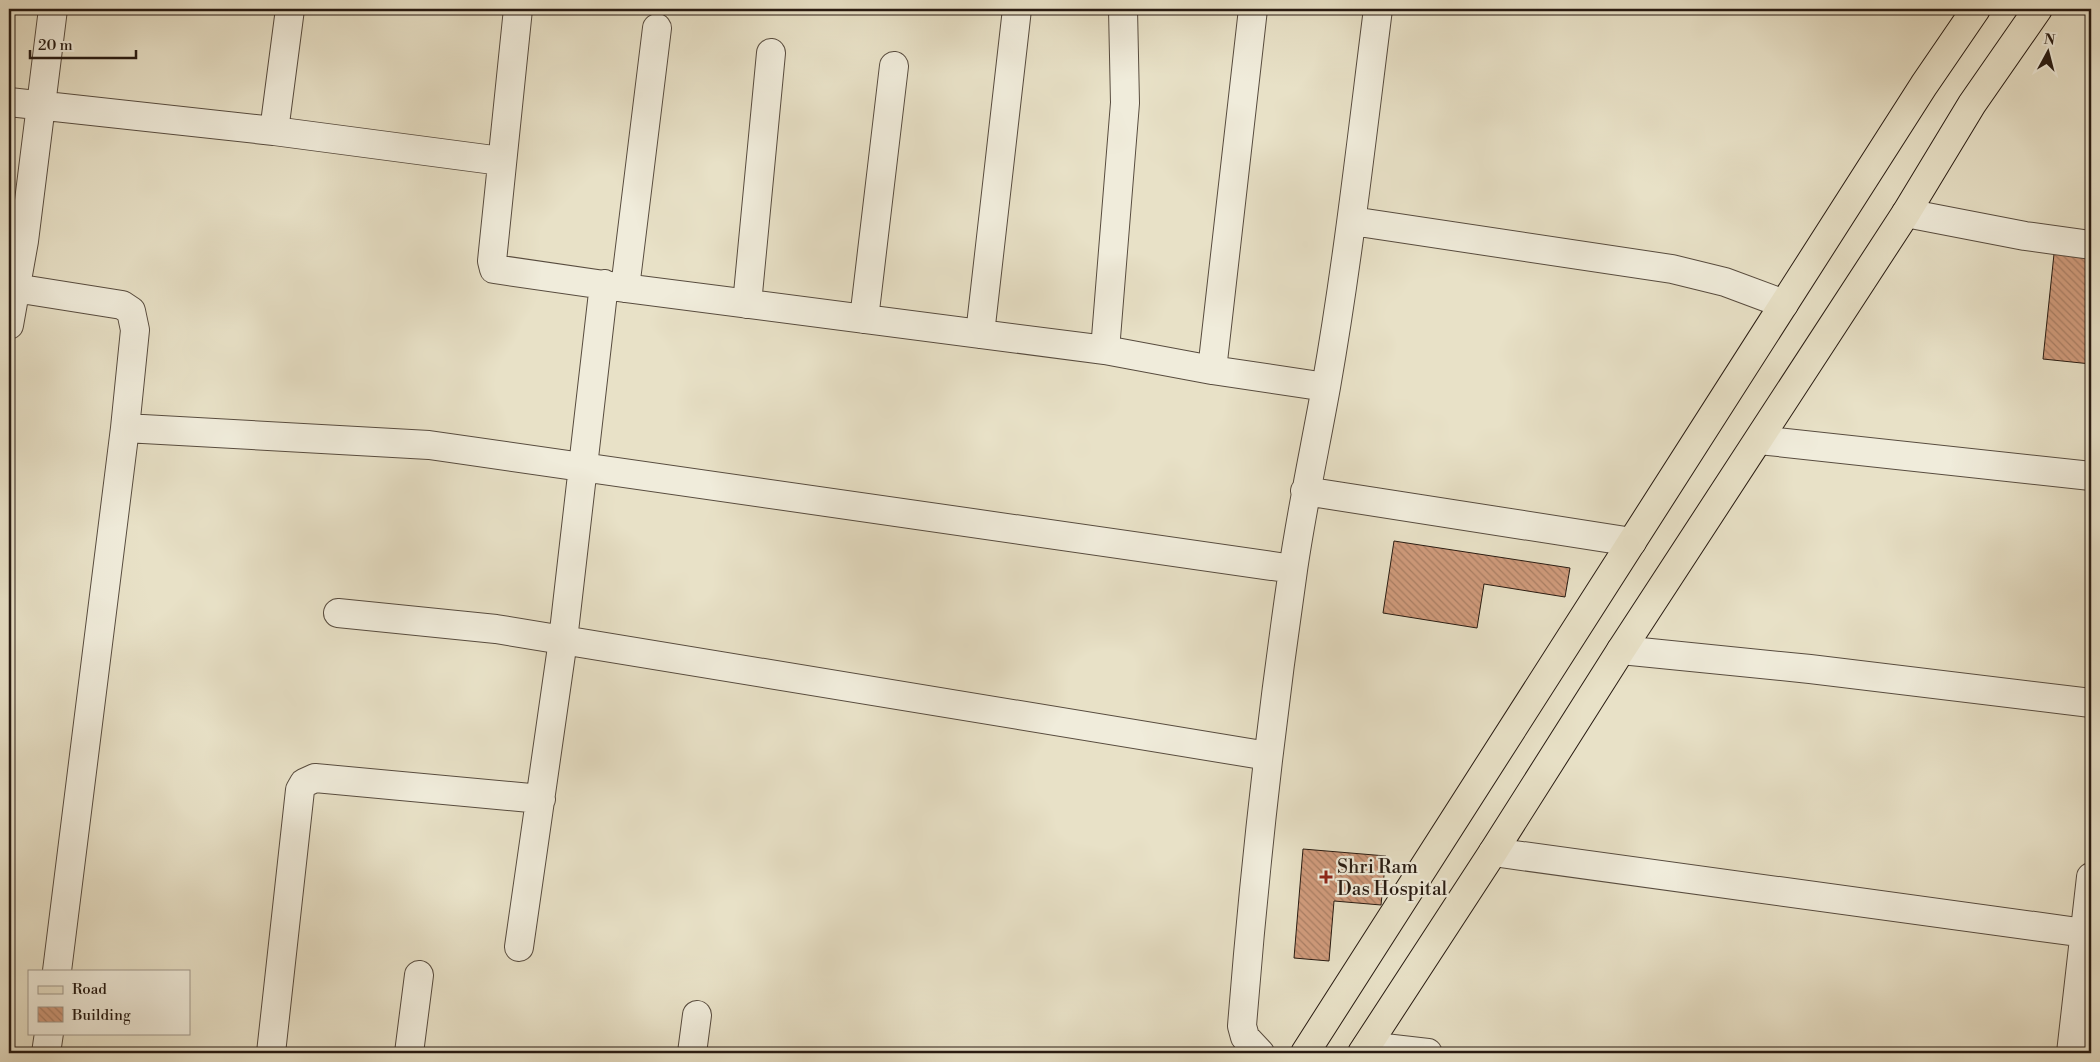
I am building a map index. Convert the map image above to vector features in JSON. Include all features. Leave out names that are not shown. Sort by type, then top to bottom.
[{"type":"main road","points":[[1305,1053],[1924,85],[1976,9]]},
{"type":"main road","points":[[1364,1050],[1493,852],[1621,650],[1906,213],[1972,104],[2038,9]]},
{"type":"street","points":[[9,325],[24,240],[53,9]]},
{"type":"street","points":[[274,131],[290,9]]},
{"type":"street","points":[[518,9],[492,261],[493,267],[498,270],[1105,350],[1212,370],[1326,387]]},
{"type":"street","points":[[980,334],[1016,9]]},
{"type":"street","points":[[1105,350],[1125,103],[1123,9]]},
{"type":"street","points":[[1212,370],[1253,9]]},
{"type":"street","points":[[1260,1053],[1245,1037],[1242,1026],[1268,756],[1305,491],[1326,387],[1352,221],[1378,9]]},
{"type":"street","points":[[519,947],[563,640],[584,466],[657,28]]},
{"type":"street","points":[[747,304],[771,53]]},
{"type":"street","points":[[864,319],[894,66]]},
{"type":"street","points":[[9,102],[274,131],[501,161]]},
{"type":"street","points":[[1906,213],[2025,236],[2091,245]]},
{"type":"street","points":[[1352,221],[1672,268],[1725,282],[1784,304]]},
{"type":"street","points":[[16,288],[122,306],[131,312],[135,330],[125,428],[57,970]]},
{"type":"street","points":[[125,428],[429,445],[1293,569]]},
{"type":"street","points":[[1759,440],[2091,476]]},
{"type":"street","points":[[1305,491],[1632,542]]},
{"type":"street","points":[[338,613],[496,629],[1268,756]]},
{"type":"street","points":[[1621,650],[1810,669],[2091,704]]},
{"type":"street","points":[[272,1053],[300,790],[304,782],[315,778],[541,799]]},
{"type":"street","points":[[1493,852],[2086,933]]},
{"type":"street","points":[[2071,1053],[2091,877]]},
{"type":"street","points":[[409,1053],[419,975]]},
{"type":"street","points":[[692,1053],[697,1015]]},
{"type":"street","points":[[46,1053],[49,1034]]},
{"type":"street","points":[[1364,1050],[1428,1053]]},
{"type":"building","points":[[2054,254],[2091,258],[2091,364],[2043,359]]},
{"type":"building","points":[[1394,541],[1570,568],[1565,597],[1484,584],[1477,628],[1383,613]]},
{"type":"building","points":[[1303,849],[1386,856],[1381,905],[1334,901],[1329,961],[1294,958]]},
{"type":"place","name":"Shri Ram Das Hospital","points":[[1326,877]]}]
